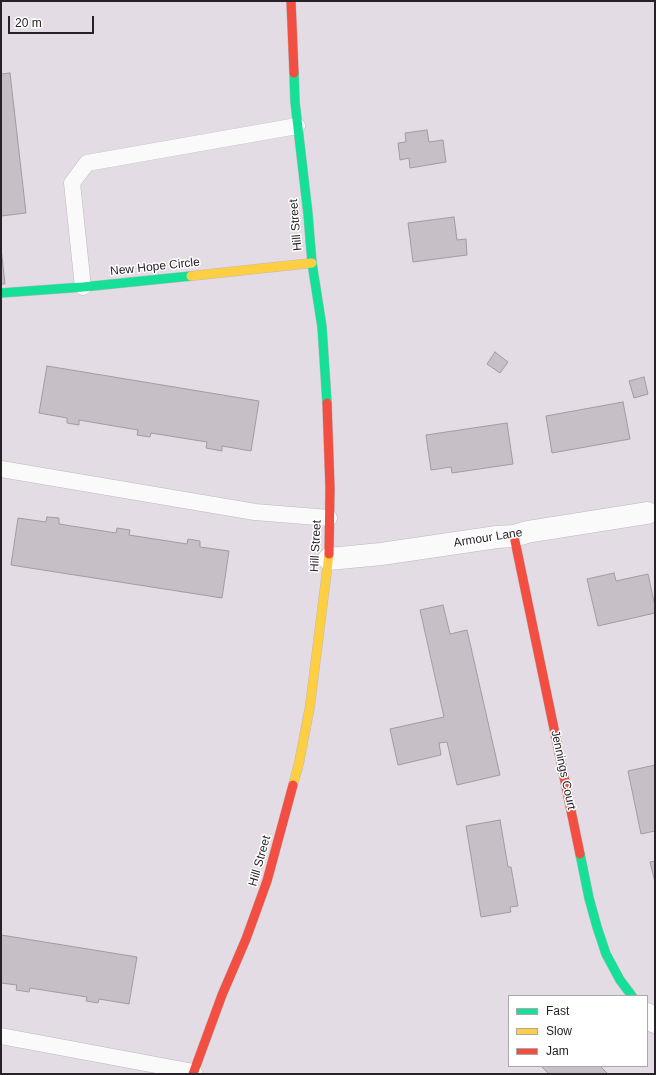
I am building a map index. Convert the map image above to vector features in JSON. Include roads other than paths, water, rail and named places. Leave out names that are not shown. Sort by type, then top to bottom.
[{"type":"street","name":"Hill Street","points":[[194,1073],[222,995],[246,939],[267,881],[299,763],[310,706],[328,559],[330,488],[326,384],[322,327],[312,263],[308,214],[294,102],[291,1]]},
{"type":"street","name":"New Hope Circle","points":[[1,293],[83,287],[312,263]]},
{"type":"street","name":"Armour Lane","points":[[328,559],[381,554],[497,537],[514,536],[526,532],[647,513]]},
{"type":"street","name":"Jennings Court","points":[[514,536],[597,927],[606,954],[620,980],[631,995]]},
{"type":"lane","points":[[83,287],[72,183],[87,163],[297,126]]},
{"type":"lane","points":[[1,469],[255,512],[329,518]]},
{"type":"lane","points":[[1,1036],[194,1073]]}]
